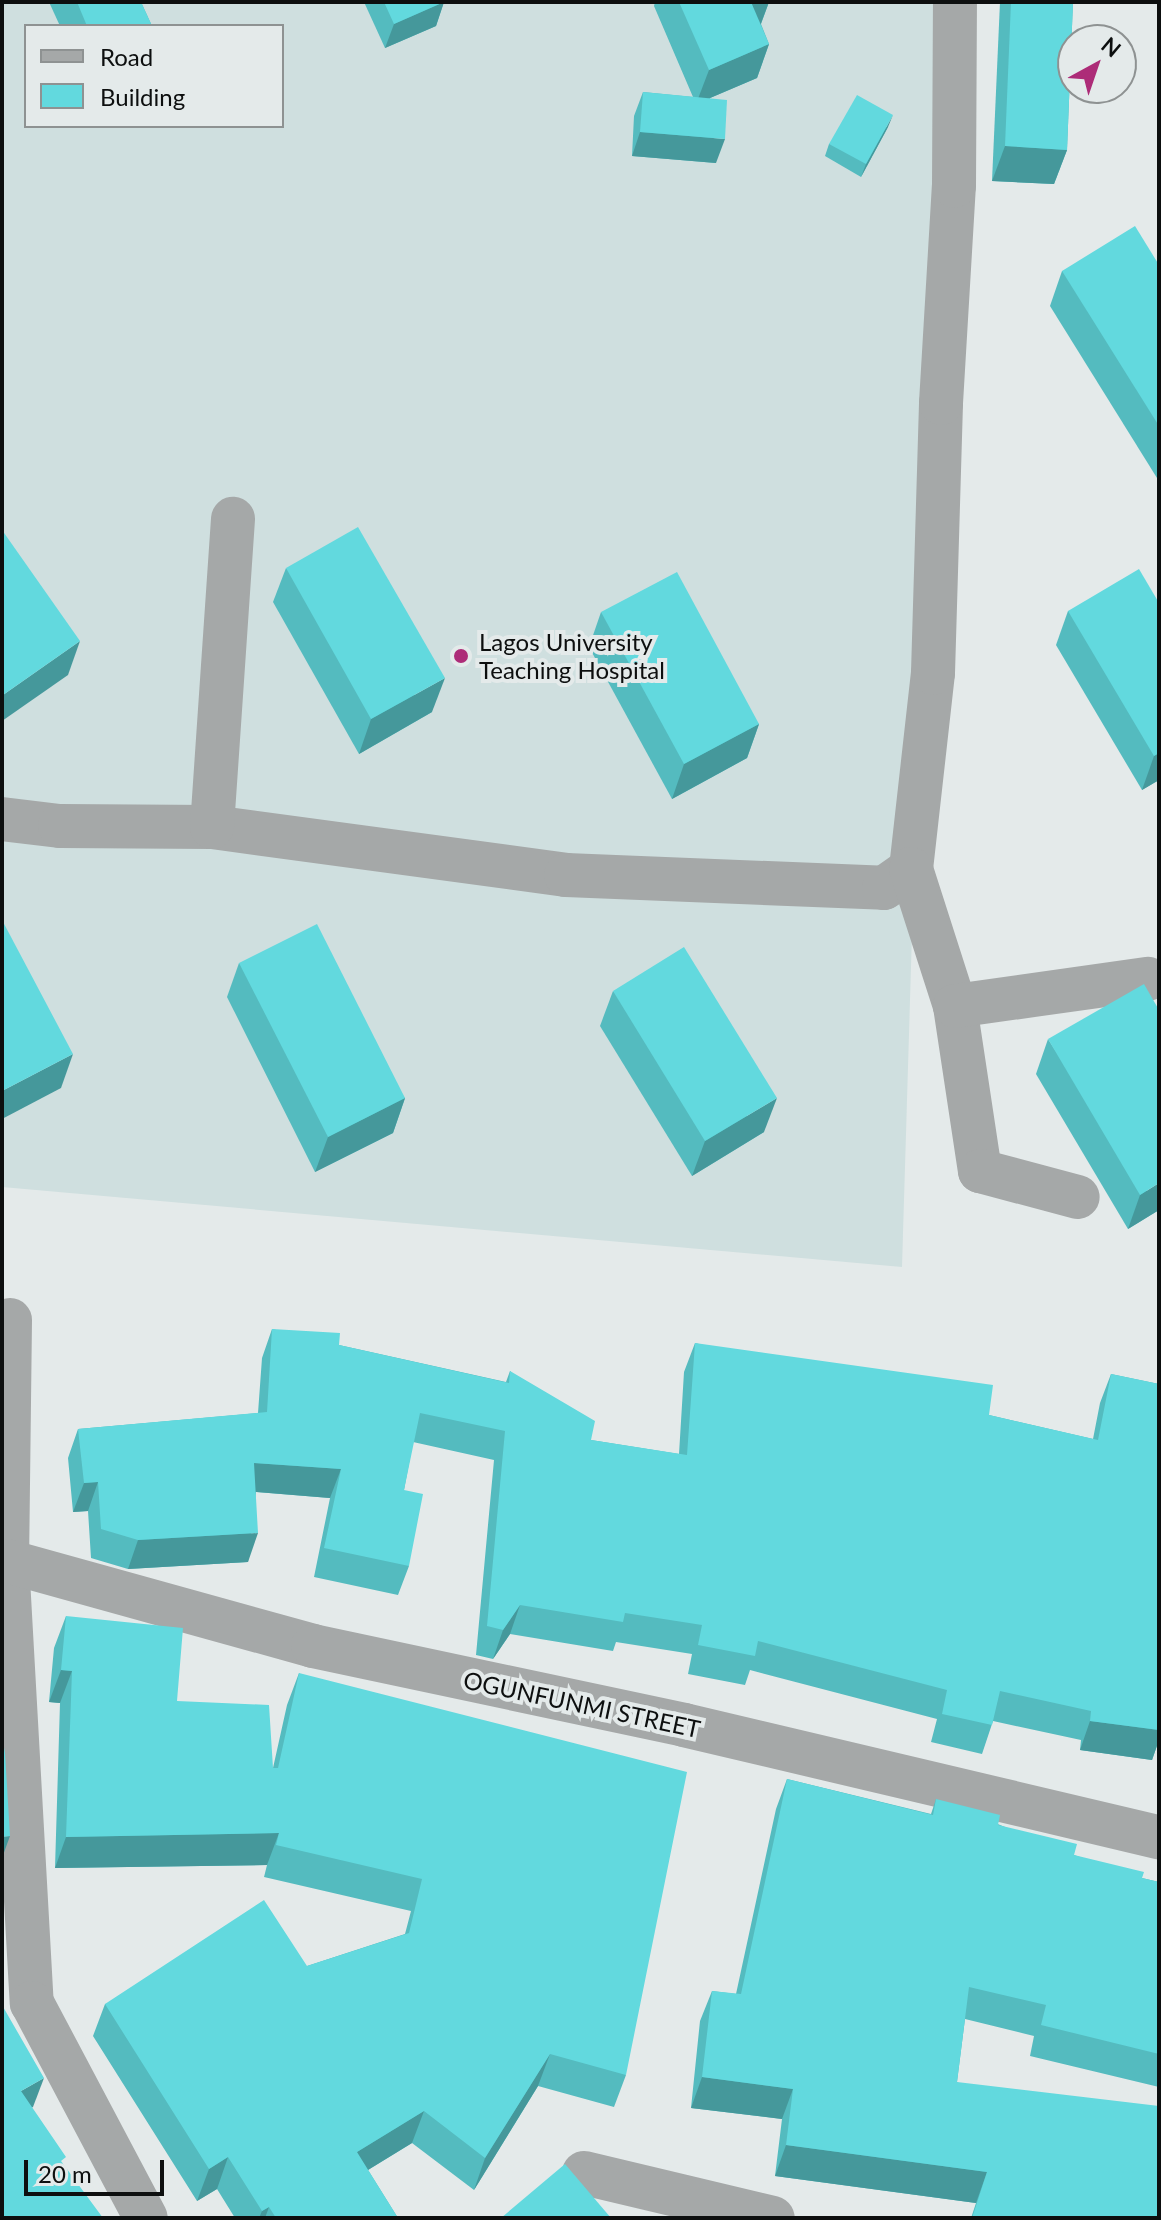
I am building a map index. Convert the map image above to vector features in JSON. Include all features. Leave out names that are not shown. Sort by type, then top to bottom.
[{"type":"street","points":[[955,2],[954,186],[941,403],[933,673],[911,869],[955,1006],[980,1171],[1078,1197]]},
{"type":"street","points":[[212,827],[233,519]]},
{"type":"street","points":[[2,819],[60,826],[212,827],[566,875],[884,888],[911,869]]},
{"type":"street","points":[[955,1006],[1148,979]]},
{"type":"street","points":[[10,1320],[7,1561],[32,2003],[146,2218]]},
{"type":"street","name":"OGUNFUNMI STREET","points":[[7,1561],[313,1646],[684,1725],[1159,1837]]},
{"type":"street","points":[[584,2173],[769,2218]]},
{"type":"shaded area","name":"Lagos University Teaching Hospital","points":[[2,2],[940,2],[902,1267],[2,1187]]},
{"type":"building","points":[[77,2],[141,2],[151,24],[86,24]]},
{"type":"building","points":[[384,2],[444,2],[394,24]]},
{"type":"building","points":[[679,2],[751,2],[769,44],[709,70]]},
{"type":"building","points":[[1011,2],[1073,2],[1072,24],[1057,24],[1057,104],[1069,104],[1067,150],[1005,146]]},
{"type":"building","points":[[643,92],[727,100],[725,139],[640,132]]},
{"type":"building","points":[[857,95],[893,115],[866,164],[829,144]]},
{"type":"building","points":[[1135,226],[1159,265],[1159,426],[1062,271]]},
{"type":"building","points":[[358,527],[445,678],[371,719],[286,568]]},
{"type":"building","points":[[2,530],[80,641],[3,695],[2,694]]},
{"type":"building","points":[[1139,569],[1159,603],[1159,753],[1154,756],[1068,611]]},
{"type":"building","points":[[677,572],[759,724],[684,764],[601,612]]},
{"type":"building","points":[[2,920],[73,1054],[2,1091]]},
{"type":"building","points":[[317,924],[405,1098],[328,1137],[239,963]]},
{"type":"building","points":[[684,947],[777,1098],[705,1141],[613,991]]},
{"type":"building","points":[[1144,984],[1159,1010],[1159,1183],[1140,1195],[1048,1039]]},
{"type":"building","points":[[272,1329],[340,1333],[339,1345],[509,1383],[510,1371],[595,1421],[591,1440],[687,1455],[695,1343],[993,1385],[989,1415],[1098,1440],[1111,1374],[1159,1384],[1159,1730],[1090,1721],[1091,1711],[1000,1691],[992,1725],[942,1714],[947,1690],[758,1641],[755,1656],[698,1645],[702,1625],[625,1613],[623,1622],[520,1605],[503,1630],[487,1626],[505,1431],[420,1413],[404,1490],[423,1494],[409,1566],[324,1548],[341,1469],[254,1463],[258,1533],[138,1540],[101,1529],[98,1482],[84,1483],[78,1429],[267,1412]]},
{"type":"building","points":[[66,1616],[183,1628],[177,1701],[269,1705],[273,1768],[278,1768],[299,1673],[687,1772],[626,2075],[550,2054],[485,2158],[424,2111],[357,2152],[398,2218],[276,2218],[269,2207],[262,2211],[228,2157],[209,2169],[105,2004],[264,1900],[307,1966],[409,1933],[422,1879],[276,1845],[279,1833],[66,1837],[72,1671],[61,1670]]},
{"type":"building","points":[[2,1737],[10,1836],[2,1837]]},
{"type":"building","points":[[787,1779],[933,1815],[936,1799],[1000,1815],[998,1825],[1077,1844],[1074,1855],[1144,1872],[1142,1878],[1159,1882],[1159,2054],[1041,2025],[1046,2005],[969,1987],[957,2082],[1159,2106],[1159,2218],[972,2218],[987,2172],[786,2145],[793,2089],[702,2077],[712,1991],[741,1994]]},
{"type":"building","points":[[2,2005],[44,2078],[21,2091],[66,2157],[61,2161],[103,2218],[2,2218]]},
{"type":"building","points":[[565,2164],[611,2218],[501,2218]]},
{"type":"place","name":"Lagos University Teaching Hospital","points":[[461,656]]}]
